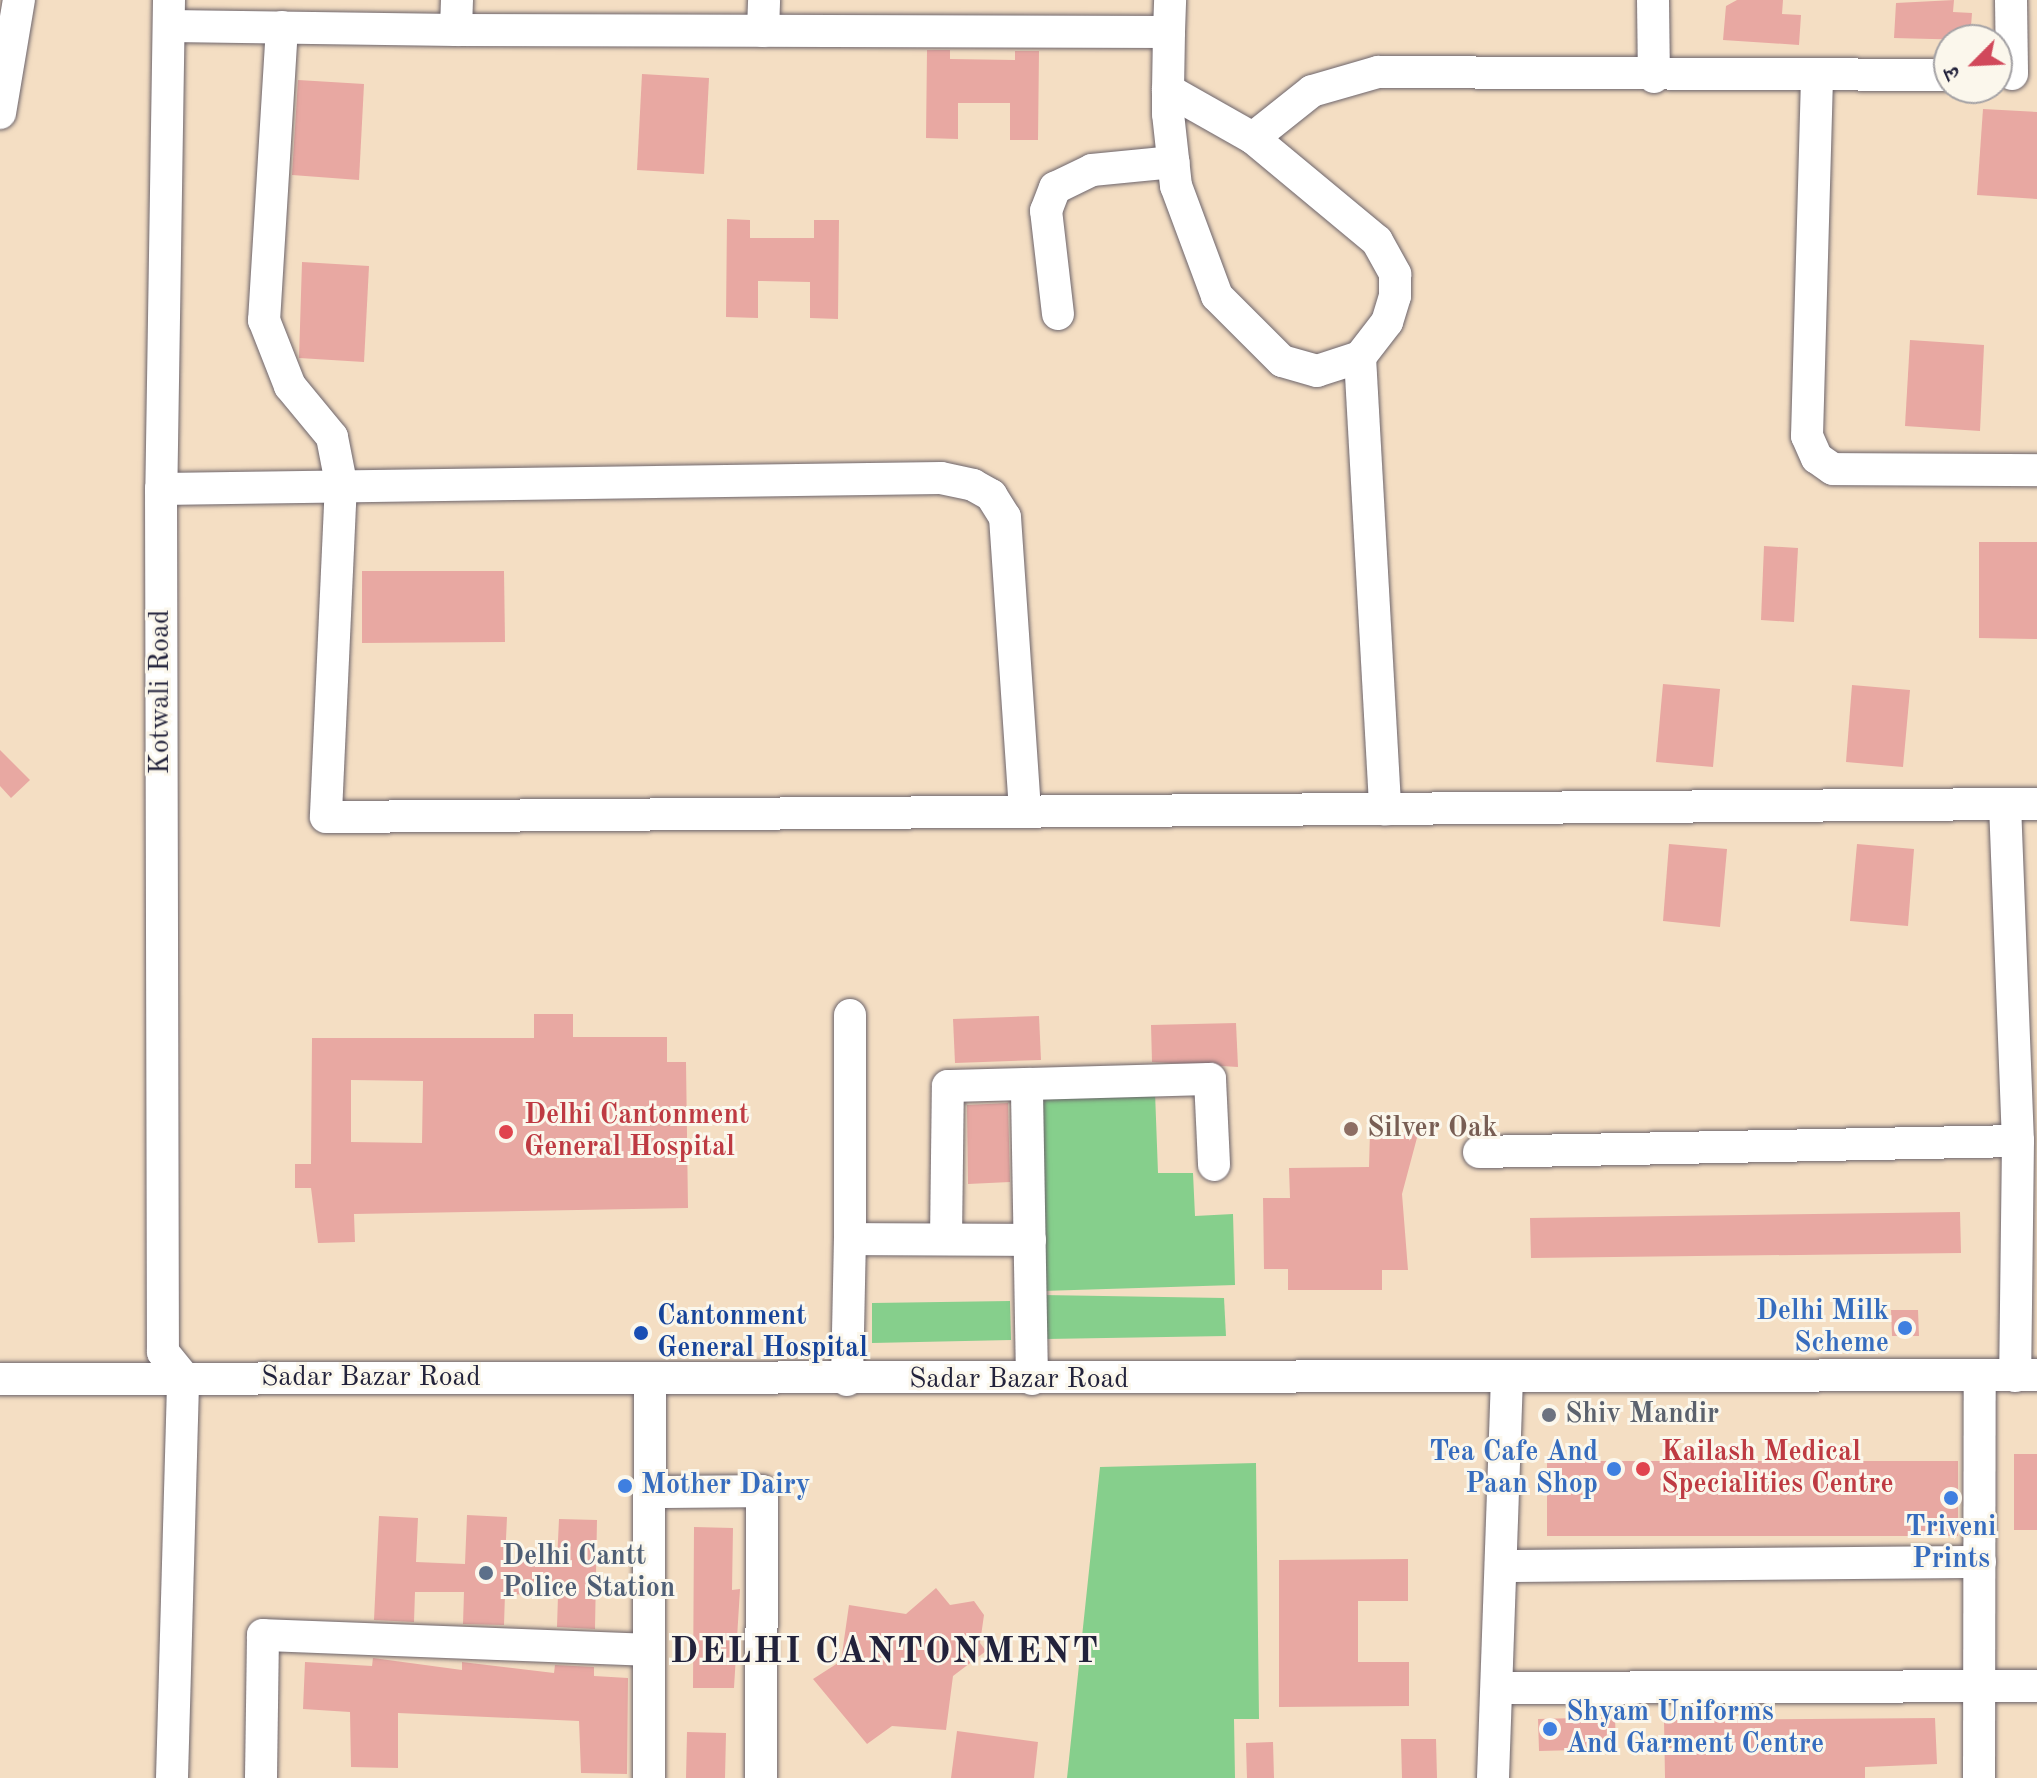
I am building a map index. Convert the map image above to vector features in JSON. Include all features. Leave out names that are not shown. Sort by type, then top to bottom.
[{"type":"street","points":[[0,113],[19,0]]},
{"type":"street","points":[[1168,90],[1253,138],[1355,217],[1395,274],[1387,322],[1360,357],[1317,371],[1282,361],[1217,296],[1197,249],[1174,162],[1168,90],[1170,0]]},
{"type":"street","points":[[1653,0],[1654,77]]},
{"type":"street","points":[[2011,0],[2015,74]]},
{"type":"street","points":[[169,13],[282,27],[456,15],[764,16],[1169,32]]},
{"type":"street","name":"Kotwali Road","points":[[169,13],[161,489],[163,1352],[183,1377]]},
{"type":"street","points":[[282,27],[264,320],[290,386],[332,437],[341,483],[326,817],[2037,804]]},
{"type":"street","points":[[1253,138],[1312,91],[1378,72],[1817,78],[1933,75]]},
{"type":"street","points":[[1817,78],[1807,436],[1817,458],[1833,469],[2037,470]]},
{"type":"street","points":[[1058,314],[1046,211],[1055,188],[1092,170],[1174,162]]},
{"type":"street","points":[[1360,357],[1385,809]]},
{"type":"street","points":[[161,489],[341,483],[941,478],[973,485],[991,495],[1005,517],[1025,811]]},
{"type":"street","points":[[2005,804],[2025,1156],[2026,1376]]},
{"type":"street","points":[[847,1380],[850,1015]]},
{"type":"street","points":[[946,1239],[948,1086],[1210,1079],[1214,1165]]},
{"type":"street","points":[[1027,1084],[1032,1379]]},
{"type":"street","points":[[1479,1152],[2025,1156]]},
{"type":"street","points":[[850,1239],[1030,1240]]},
{"type":"street","points":[[1979,1778],[1976,1685],[1980,1562],[1980,1376]]},
{"type":"street","name":"Sadar Bazar Road","points":[[0,1379],[1507,1381],[2026,1376]]},
{"type":"street","points":[[172,1778],[183,1377]]},
{"type":"street","points":[[649,1778],[650,1379]]},
{"type":"street","points":[[1493,1778],[1507,1381]]},
{"type":"street","points":[[651,1492],[762,1491],[761,1778]]},
{"type":"street","points":[[1501,1566],[1980,1562]]},
{"type":"street","points":[[261,1778],[263,1635],[649,1650]]},
{"type":"street","points":[[1497,1688],[2037,1686]]},
{"type":"green space","points":[[1155,1092],[1158,1173],[1193,1173],[1195,1216],[1233,1214],[1235,1285],[1042,1291],[1035,1095]]},
{"type":"green space","points":[[1043,1295],[1224,1298],[1226,1336],[1046,1339]]},
{"type":"green space","points":[[1010,1301],[1011,1340],[872,1343],[872,1303]]},
{"type":"green space","points":[[1256,1463],[1259,1719],[1234,1719],[1235,1778],[1067,1778],[1100,1467]]},
{"type":"building","points":[[1737,0],[1783,0],[1782,14],[1801,15],[1799,45],[1723,40],[1726,6]]},
{"type":"building","points":[[1954,0],[1953,12],[1972,13],[1971,24],[1933,24],[1933,39],[1894,38],[1896,3]]},
{"type":"building","points":[[927,50],[950,50],[950,59],[1015,60],[1015,51],[1039,51],[1038,140],[1010,140],[1010,103],[958,103],[958,139],[926,138]]},
{"type":"building","points":[[642,74],[709,78],[704,174],[637,170]]},
{"type":"building","points":[[298,80],[364,84],[359,180],[292,175]]},
{"type":"building","points":[[1983,109],[2037,112],[2037,199],[1977,195]]},
{"type":"building","points":[[727,219],[750,220],[750,238],[814,238],[814,220],[839,220],[838,319],[810,318],[810,282],[758,281],[758,318],[726,317]]},
{"type":"building","points":[[302,262],[369,266],[364,362],[299,358]]},
{"type":"building","points":[[1910,340],[1984,345],[1980,431],[1905,426]]},
{"type":"building","points":[[1979,542],[2037,542],[2037,639],[1979,638]]},
{"type":"building","points":[[1764,546],[1798,548],[1794,622],[1761,620]]},
{"type":"building","points":[[362,571],[504,571],[505,642],[362,643]]},
{"type":"building","points":[[1663,684],[1720,689],[1713,767],[1656,762]]},
{"type":"building","points":[[1852,685],[1910,690],[1903,767],[1846,762]]},
{"type":"building","points":[[0,750],[30,780],[11,798],[0,786]]},
{"type":"building","points":[[1669,844],[1727,849],[1720,927],[1663,921]]},
{"type":"building","points":[[1857,844],[1914,849],[1908,926],[1850,921]]},
{"type":"building","points":[[534,1014],[573,1014],[573,1037],[667,1037],[667,1062],[686,1062],[688,1208],[354,1214],[355,1242],[318,1243],[311,1188],[295,1188],[295,1164],[311,1164],[312,1038],[534,1038]],"holes":[[[351,1080],[423,1081],[422,1143],[351,1142]]]},
{"type":"building","points":[[1039,1016],[1041,1060],[955,1063],[953,1019]]},
{"type":"building","points":[[1236,1023],[1238,1067],[1152,1062],[1151,1025]]},
{"type":"building","points":[[1008,1103],[1010,1182],[968,1184],[967,1105]]},
{"type":"building","points":[[1370,1132],[1418,1134],[1402,1194],[1408,1270],[1382,1270],[1382,1290],[1288,1290],[1288,1269],[1264,1269],[1263,1198],[1290,1198],[1289,1168],[1369,1167]]},
{"type":"building","points":[[1960,1212],[1961,1253],[1531,1258],[1530,1218]]},
{"type":"building","points":[[1891,1310],[1918,1310],[1919,1336],[1892,1336]]},
{"type":"building","points":[[2014,1454],[2037,1454],[2037,1530],[2014,1530]]},
{"type":"building","points":[[1547,1461],[1958,1461],[1958,1536],[1547,1536]]},
{"type":"building","name":"Delhi Cantt Police Station","points":[[467,1515],[507,1517],[505,1561],[557,1562],[559,1519],[597,1520],[595,1629],[557,1627],[558,1596],[505,1594],[504,1625],[463,1624],[464,1592],[415,1592],[414,1622],[374,1620],[379,1516],[418,1518],[416,1562],[465,1564]]},
{"type":"building","points":[[694,1527],[733,1528],[732,1590],[740,1589],[734,1688],[693,1688]]},
{"type":"building","points":[[1408,1559],[1408,1601],[1358,1601],[1358,1662],[1409,1662],[1409,1706],[1279,1707],[1279,1560]]},
{"type":"building","points":[[936,1588],[950,1605],[974,1601],[984,1615],[980,1643],[986,1651],[953,1676],[946,1730],[892,1726],[867,1744],[813,1679],[841,1661],[849,1605],[906,1614]]},
{"type":"building","points":[[373,1658],[462,1670],[462,1662],[554,1673],[555,1665],[594,1667],[594,1676],[628,1678],[627,1774],[581,1773],[579,1721],[398,1713],[398,1768],[351,1767],[350,1712],[303,1709],[305,1662],[372,1666]]},
{"type":"building","points":[[1615,1717],[1616,1749],[1539,1751],[1538,1719]]},
{"type":"building","points":[[1935,1718],[1937,1764],[1865,1767],[1865,1778],[1665,1778],[1664,1720]]},
{"type":"building","points":[[957,1731],[1038,1742],[1034,1778],[951,1778]]},
{"type":"building","points":[[687,1732],[726,1733],[725,1778],[686,1778]]},
{"type":"building","points":[[1401,1739],[1436,1739],[1437,1778],[1402,1778]]},
{"type":"building","points":[[1273,1742],[1274,1778],[1247,1778],[1246,1743]]},
{"type":"place","name":"Silver Oak","points":[[1351,1129]]},
{"type":"place","name":"Delhi Cantonment General Hospital","points":[[506,1132]]},
{"type":"place","name":"Delhi Milk Scheme","points":[[1905,1328]]},
{"type":"place","name":"Cantonment General Hospital","points":[[641,1333]]},
{"type":"place","name":"Shiv Mandir","points":[[1549,1415]]},
{"type":"place","name":"Tea Cafe And Paan Shop","points":[[1614,1469]]},
{"type":"place","name":"Kailash Medical Specialities Centre","points":[[1643,1469]]},
{"type":"place","name":"Mother Dairy","points":[[625,1486]]},
{"type":"place","name":"Triveni Prints","points":[[1951,1498]]},
{"type":"place","name":"Delhi Cantt Police Station","points":[[486,1573]]},
{"type":"place","name":"Shyam Uniforms And Garment Centre","points":[[1550,1729]]},
{"type":"district","name":"DELHI CANTONMENT","points":[[885,1654]]}]
